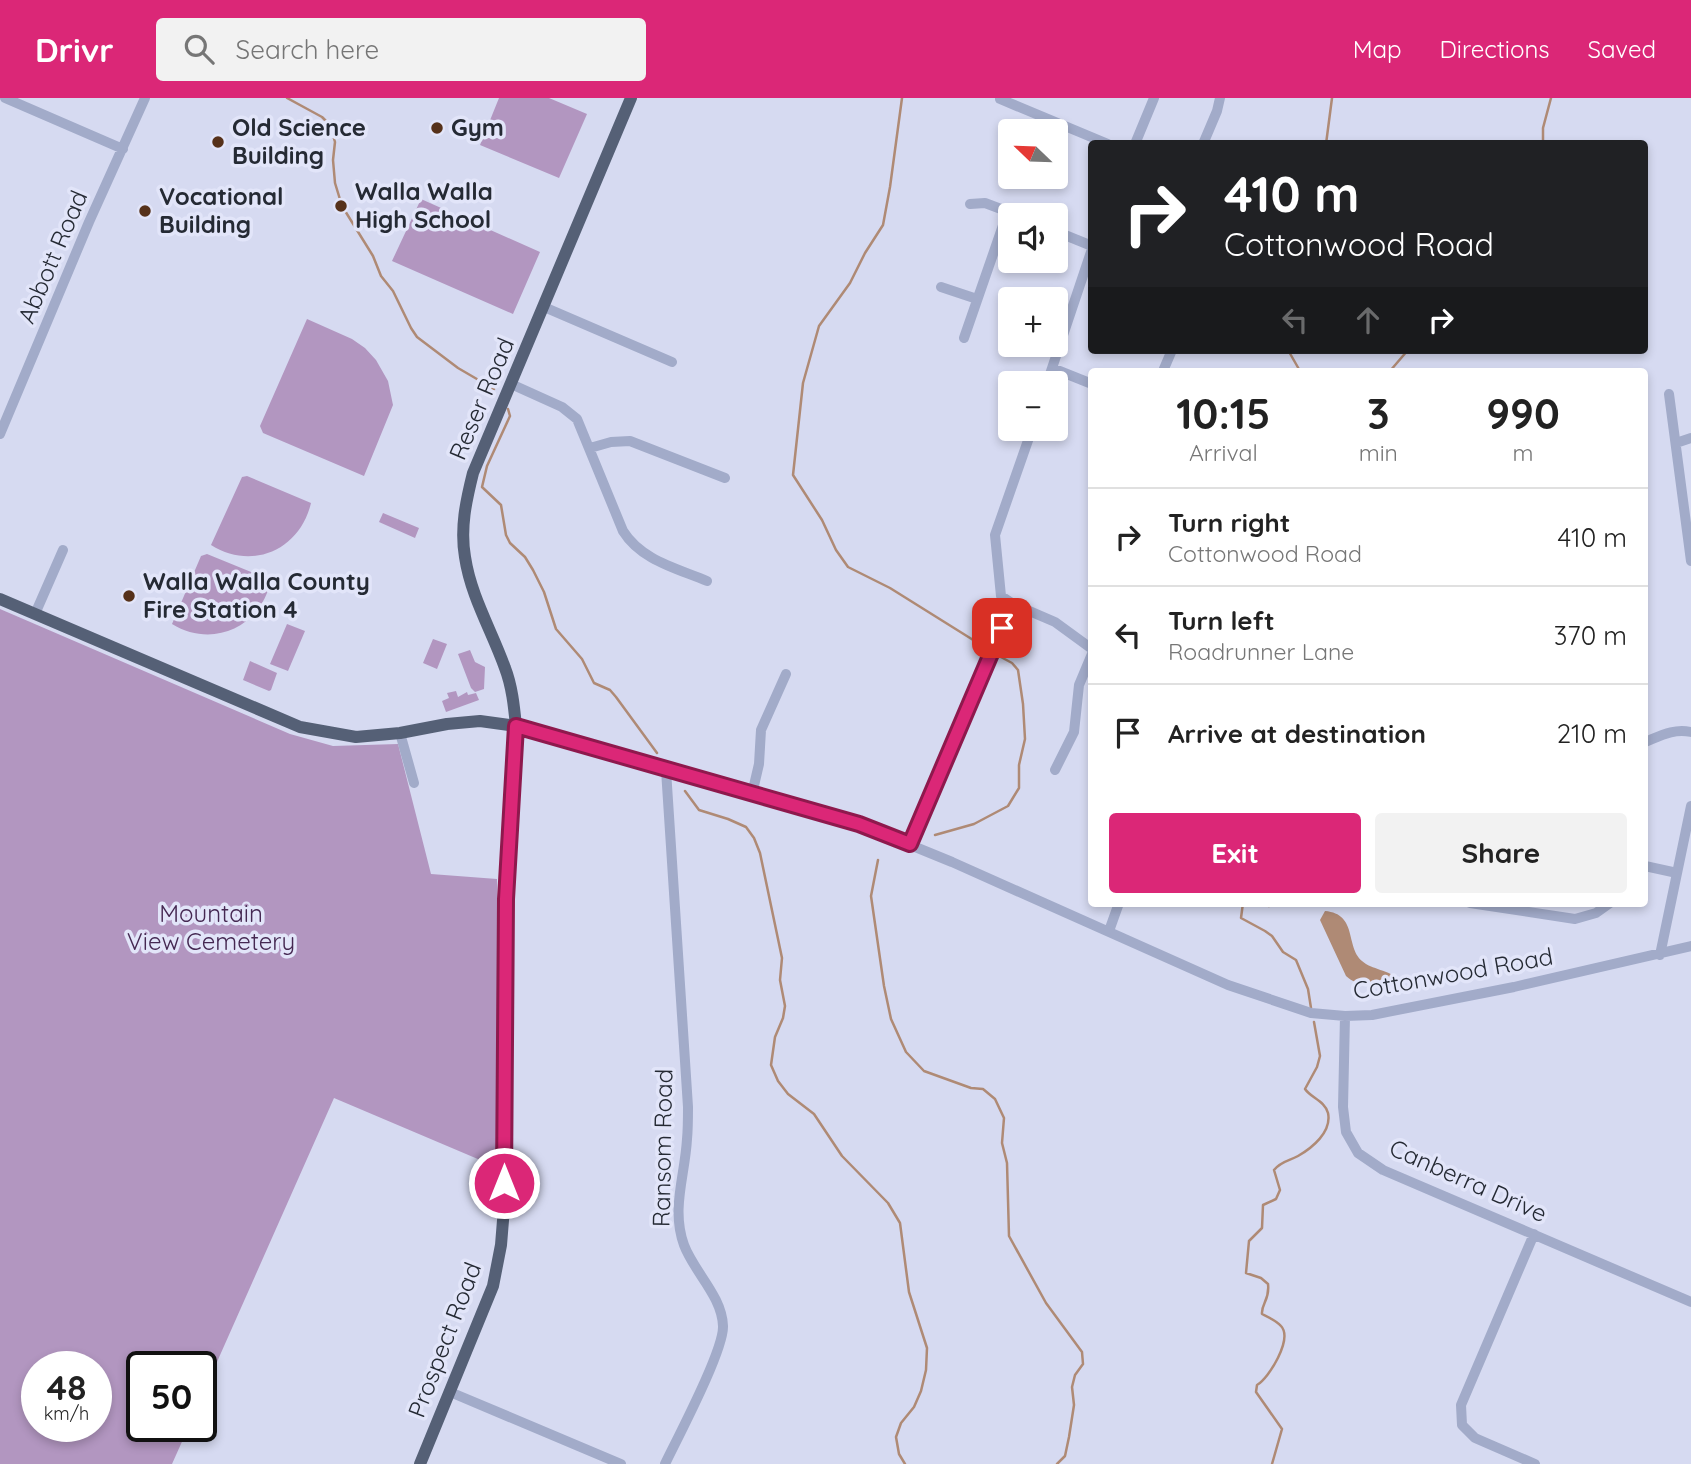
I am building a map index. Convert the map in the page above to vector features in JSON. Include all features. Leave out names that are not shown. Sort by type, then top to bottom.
[{"type":"main road","name":"Reser Road","points":[[516,726],[506,670],[468,575],[463,522],[473,473],[631,98]]},
{"type":"main road","points":[[0,599],[300,727],[356,737],[469,722],[516,726]]},
{"type":"main road","name":"Prospect Road","points":[[420,1464],[493,1286],[502,1245],[506,899],[516,726]]},
{"type":"street","points":[[5,98],[123,149]]},
{"type":"street","name":"Abbott Road","points":[[0,434],[89,222],[145,98]]},
{"type":"street","points":[[1137,140],[1154,98]]},
{"type":"street","points":[[1205,140],[1220,98]]},
{"type":"street","points":[[1000,99],[1098,140]]},
{"type":"street","points":[[970,204],[985,203],[998,208]]},
{"type":"street","points":[[1068,237],[1088,246]]},
{"type":"street","points":[[964,338],[998,247]]},
{"type":"street","points":[[1051,371],[1088,260]]},
{"type":"street","points":[[942,287],[977,299]]},
{"type":"street","points":[[544,307],[672,362]]},
{"type":"street","points":[[1052,368],[1088,382]]},
{"type":"street","points":[[511,384],[562,407],[577,419],[623,531],[631,543],[642,553],[707,581]]},
{"type":"street","points":[[1669,394],[1691,561]]},
{"type":"street","points":[[1676,443],[1691,438]]},
{"type":"street","points":[[590,448],[611,442],[631,441],[725,478]]},
{"type":"street","points":[[1028,441],[995,535],[1001,596],[1055,622],[1088,649]]},
{"type":"street","points":[[36,614],[63,550]]},
{"type":"street","points":[[910,844],[1013,604]]},
{"type":"street","points":[[1055,770],[1074,732],[1079,685],[1088,660]]},
{"type":"street","points":[[752,794],[759,764],[761,730],[786,674]]},
{"type":"street","name":"Cottonwood Road","points":[[516,726],[859,824],[1228,985],[1311,1013],[1372,1015],[1434,1004],[1691,946]]},
{"type":"street","points":[[1648,741],[1667,733],[1684,730],[1691,732]]},
{"type":"street","points":[[400,733],[414,783]]},
{"type":"street","name":"Ransom Road","points":[[665,1464],[717,1351],[723,1327],[718,1305],[684,1247],[678,1223],[688,1107],[666,770]]},
{"type":"street","points":[[1660,955],[1691,806]]},
{"type":"street","points":[[1648,867],[1677,873]]},
{"type":"street","points":[[1109,932],[1118,907]]},
{"type":"street","points":[[1496,907],[1575,919],[1596,913],[1604,907]]},
{"type":"street","name":"Canberra Drive","points":[[1345,1016],[1343,1107],[1346,1132],[1358,1153],[1383,1170],[1691,1302]]},
{"type":"street","points":[[1534,1234],[1461,1405],[1462,1425],[1475,1438],[1535,1464]]},
{"type":"street","points":[[450,1392],[621,1464]]},
{"type":"green space","points":[[499,98],[549,98],[587,114],[559,178],[480,145]]},
{"type":"green space","points":[[421,199],[540,252],[513,314],[392,261]]},
{"type":"green space","points":[[307,319],[352,339],[365,348],[376,360],[388,381],[393,405],[364,476],[263,433],[260,426]]},
{"type":"green space","points":[[247,476],[311,503],[305,519],[285,544],[258,556],[227,553],[211,545],[242,477]]},
{"type":"green space","points":[[383,513],[419,528],[415,538],[379,522]]},
{"type":"green space","points":[[207,554],[271,580],[266,596],[246,621],[233,629],[203,634],[172,624],[201,556]]},
{"type":"green space","name":"Mountain View Cemetery","points":[[0,609],[290,734],[333,746],[398,744],[431,874],[497,879],[499,1168],[334,1098],[217,1362],[217,1351],[126,1351],[126,1442],[182,1442],[172,1464],[0,1464]]},
{"type":"green space","points":[[287,624],[305,631],[288,671],[270,664]]},
{"type":"green space","points":[[433,639],[447,644],[437,669],[423,663]]},
{"type":"green space","points":[[470,650],[475,662],[485,667],[484,689],[475,692],[458,654]]},
{"type":"green space","points":[[250,661],[277,673],[271,690],[243,680]]},
{"type":"green space","points":[[456,691],[458,697],[467,692],[468,695],[476,693],[479,700],[446,712],[442,701],[449,698],[447,693]]},
{"type":"shaded area","points":[[1325,911],[1335,913],[1347,924],[1357,955],[1362,961],[1396,977],[1401,981],[1399,984],[1362,984],[1346,976],[1320,920]]},
{"type":"waterway","points":[[287,98],[322,117],[330,125],[335,142],[335,183],[342,206],[417,337],[458,368],[494,389]]},
{"type":"waterway","points":[[902,98],[883,225],[850,283],[819,326],[803,383],[793,475],[848,567],[890,588],[986,648]]},
{"type":"waterway","points":[[1327,140],[1332,98]]},
{"type":"waterway","points":[[1543,140],[1543,128],[1551,98]]},
{"type":"waterway","points":[[1290,354],[1298,368]]},
{"type":"waterway","points":[[1393,368],[1405,354]]},
{"type":"waterway","points":[[508,409],[510,416],[487,466],[482,487],[501,505],[506,535],[533,570],[544,592],[556,629],[582,659],[594,683],[610,690],[657,753]]},
{"type":"waterway","points":[[935,835],[974,824],[1008,806],[1019,788],[1019,765],[1025,739],[1018,670],[999,656]]},
{"type":"waterway","points":[[685,791],[699,810],[746,827],[760,853],[782,958],[780,980],[785,1006],[775,1037],[771,1065],[778,1081],[788,1094],[814,1114],[842,1156],[888,1203],[900,1223],[909,1292],[927,1348],[921,1391],[914,1407],[901,1423],[896,1437],[899,1454],[905,1464]]},
{"type":"waterway","points":[[878,860],[871,896],[891,1019],[906,1052],[924,1071],[971,1088],[983,1089],[995,1099],[1004,1118],[1002,1143],[1007,1163],[1009,1236],[1046,1303],[1082,1352],[1083,1364],[1075,1375],[1072,1387],[1074,1405],[1065,1456],[1057,1464]]},
{"type":"waterway","points":[[1242,907],[1241,918],[1272,936],[1283,952],[1296,960],[1308,989],[1311,1008]]},
{"type":"waterway","points":[[1272,1464],[1282,1429],[1256,1392],[1257,1385],[1268,1375],[1278,1358],[1284,1332],[1277,1322],[1262,1314],[1268,1284],[1261,1278],[1246,1273],[1249,1241],[1262,1228],[1263,1205],[1276,1199],[1280,1190],[1274,1170],[1309,1149],[1320,1139],[1327,1127],[1326,1109],[1305,1089],[1320,1056],[1314,1022]]},
{"type":"place","name":"Gym","points":[[437,128]]},
{"type":"place","name":"Old Science Building","points":[[218,142]]},
{"type":"place","name":"Walla Walla High School","points":[[341,206]]},
{"type":"place","name":"Vocational Building","points":[[145,211]]},
{"type":"place","name":"Walla Walla County Fire Station 4","points":[[129,596]]},
{"type":"route","points":[[504,1183],[506,899],[516,726],[859,824],[910,844],[1002,628]]}]
